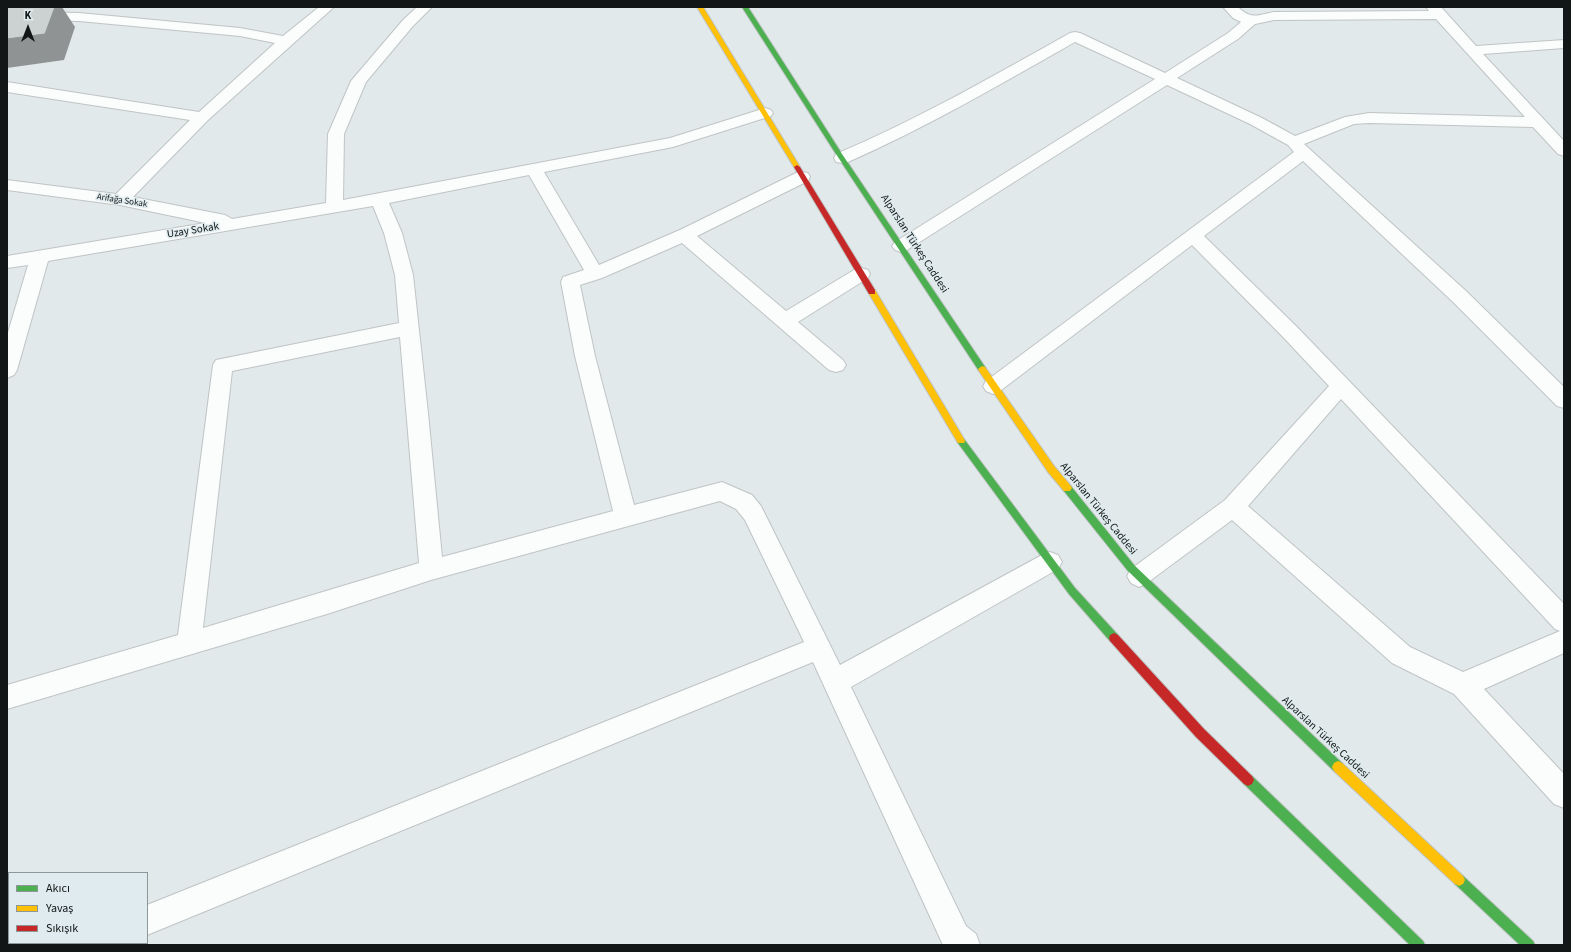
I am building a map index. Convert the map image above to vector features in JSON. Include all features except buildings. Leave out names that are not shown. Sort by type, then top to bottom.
[{"type":"street","points":[[120,200],[202,117],[286,40],[327,7]]},
{"type":"street","points":[[334,208],[336,134],[359,82],[408,23],[425,7]]},
{"type":"street","points":[[700,7],[963,445],[1072,592],[1200,733],[1419,945]]},
{"type":"street","name":"Alparslan Türkeş Caddesi","points":[[745,7],[842,158],[993,386],[1051,469],[1131,568],[1306,736],[1529,945]]},
{"type":"street","points":[[1230,7],[1238,15],[1250,21]]},
{"type":"street","points":[[901,246],[1233,36],[1250,21],[1274,16],[1437,11],[1474,50],[1536,122],[1564,151]]},
{"type":"street","points":[[7,29],[27,12],[240,32],[286,40]]},
{"type":"street","points":[[842,158],[869,147],[965,99],[1075,36],[1256,121],[1299,148],[1459,296],[1564,400]]},
{"type":"street","points":[[1474,50],[1564,44]]},
{"type":"street","points":[[7,87],[202,117]]},
{"type":"street","name":"Uzay Sokak","points":[[7,262],[379,200],[673,142],[765,113]]},
{"type":"street","points":[[993,386],[1193,235],[1299,148],[1351,120],[1369,118],[1536,122]]},
{"type":"street","points":[[534,169],[594,274]]},
{"type":"street","points":[[626,517],[585,356],[570,282],[594,274],[684,235],[802,177]]},
{"type":"street","name":"Arifağa Sokak","points":[[7,185],[120,200],[236,224]]},
{"type":"street","points":[[379,200],[393,233],[404,275],[418,413],[431,570]]},
{"type":"street","points":[[684,235],[836,365]]},
{"type":"street","points":[[1193,235],[1341,386],[1564,621]]},
{"type":"street","points":[[7,370],[40,256]]},
{"type":"street","points":[[785,321],[861,274]]},
{"type":"street","points":[[189,644],[223,366],[409,328]]},
{"type":"street","points":[[1139,576],[1233,508],[1341,386]]},
{"type":"street","points":[[7,697],[327,603],[431,570],[722,491],[744,502],[753,513],[819,648],[954,937],[965,945]]},
{"type":"street","points":[[1233,508],[1401,655],[1463,685],[1564,794]]},
{"type":"street","points":[[835,682],[1050,562]]},
{"type":"street","points":[[1463,685],[1564,641]]},
{"type":"street","points":[[148,920],[819,648]]},
{"type":"traffic: fast","points":[[745,7],[839,154],[982,369]]},
{"type":"traffic: fast","points":[[961,441],[1072,591],[1114,638]]},
{"type":"traffic: fast","points":[[1067,488],[1131,568],[1338,767]]},
{"type":"traffic: fast","points":[[1248,780],[1419,945]]},
{"type":"traffic: fast","points":[[1459,880],[1529,945]]},
{"type":"traffic: slow","points":[[700,7],[797,167]]},
{"type":"traffic: slow","points":[[872,292],[961,441]]},
{"type":"traffic: slow","points":[[982,369],[1051,469],[1067,488]]},
{"type":"traffic: slow","points":[[1338,767],[1459,880]]},
{"type":"traffic: jam","points":[[797,167],[872,292]]},
{"type":"traffic: jam","points":[[1114,638],[1200,733],[1248,780]]}]
